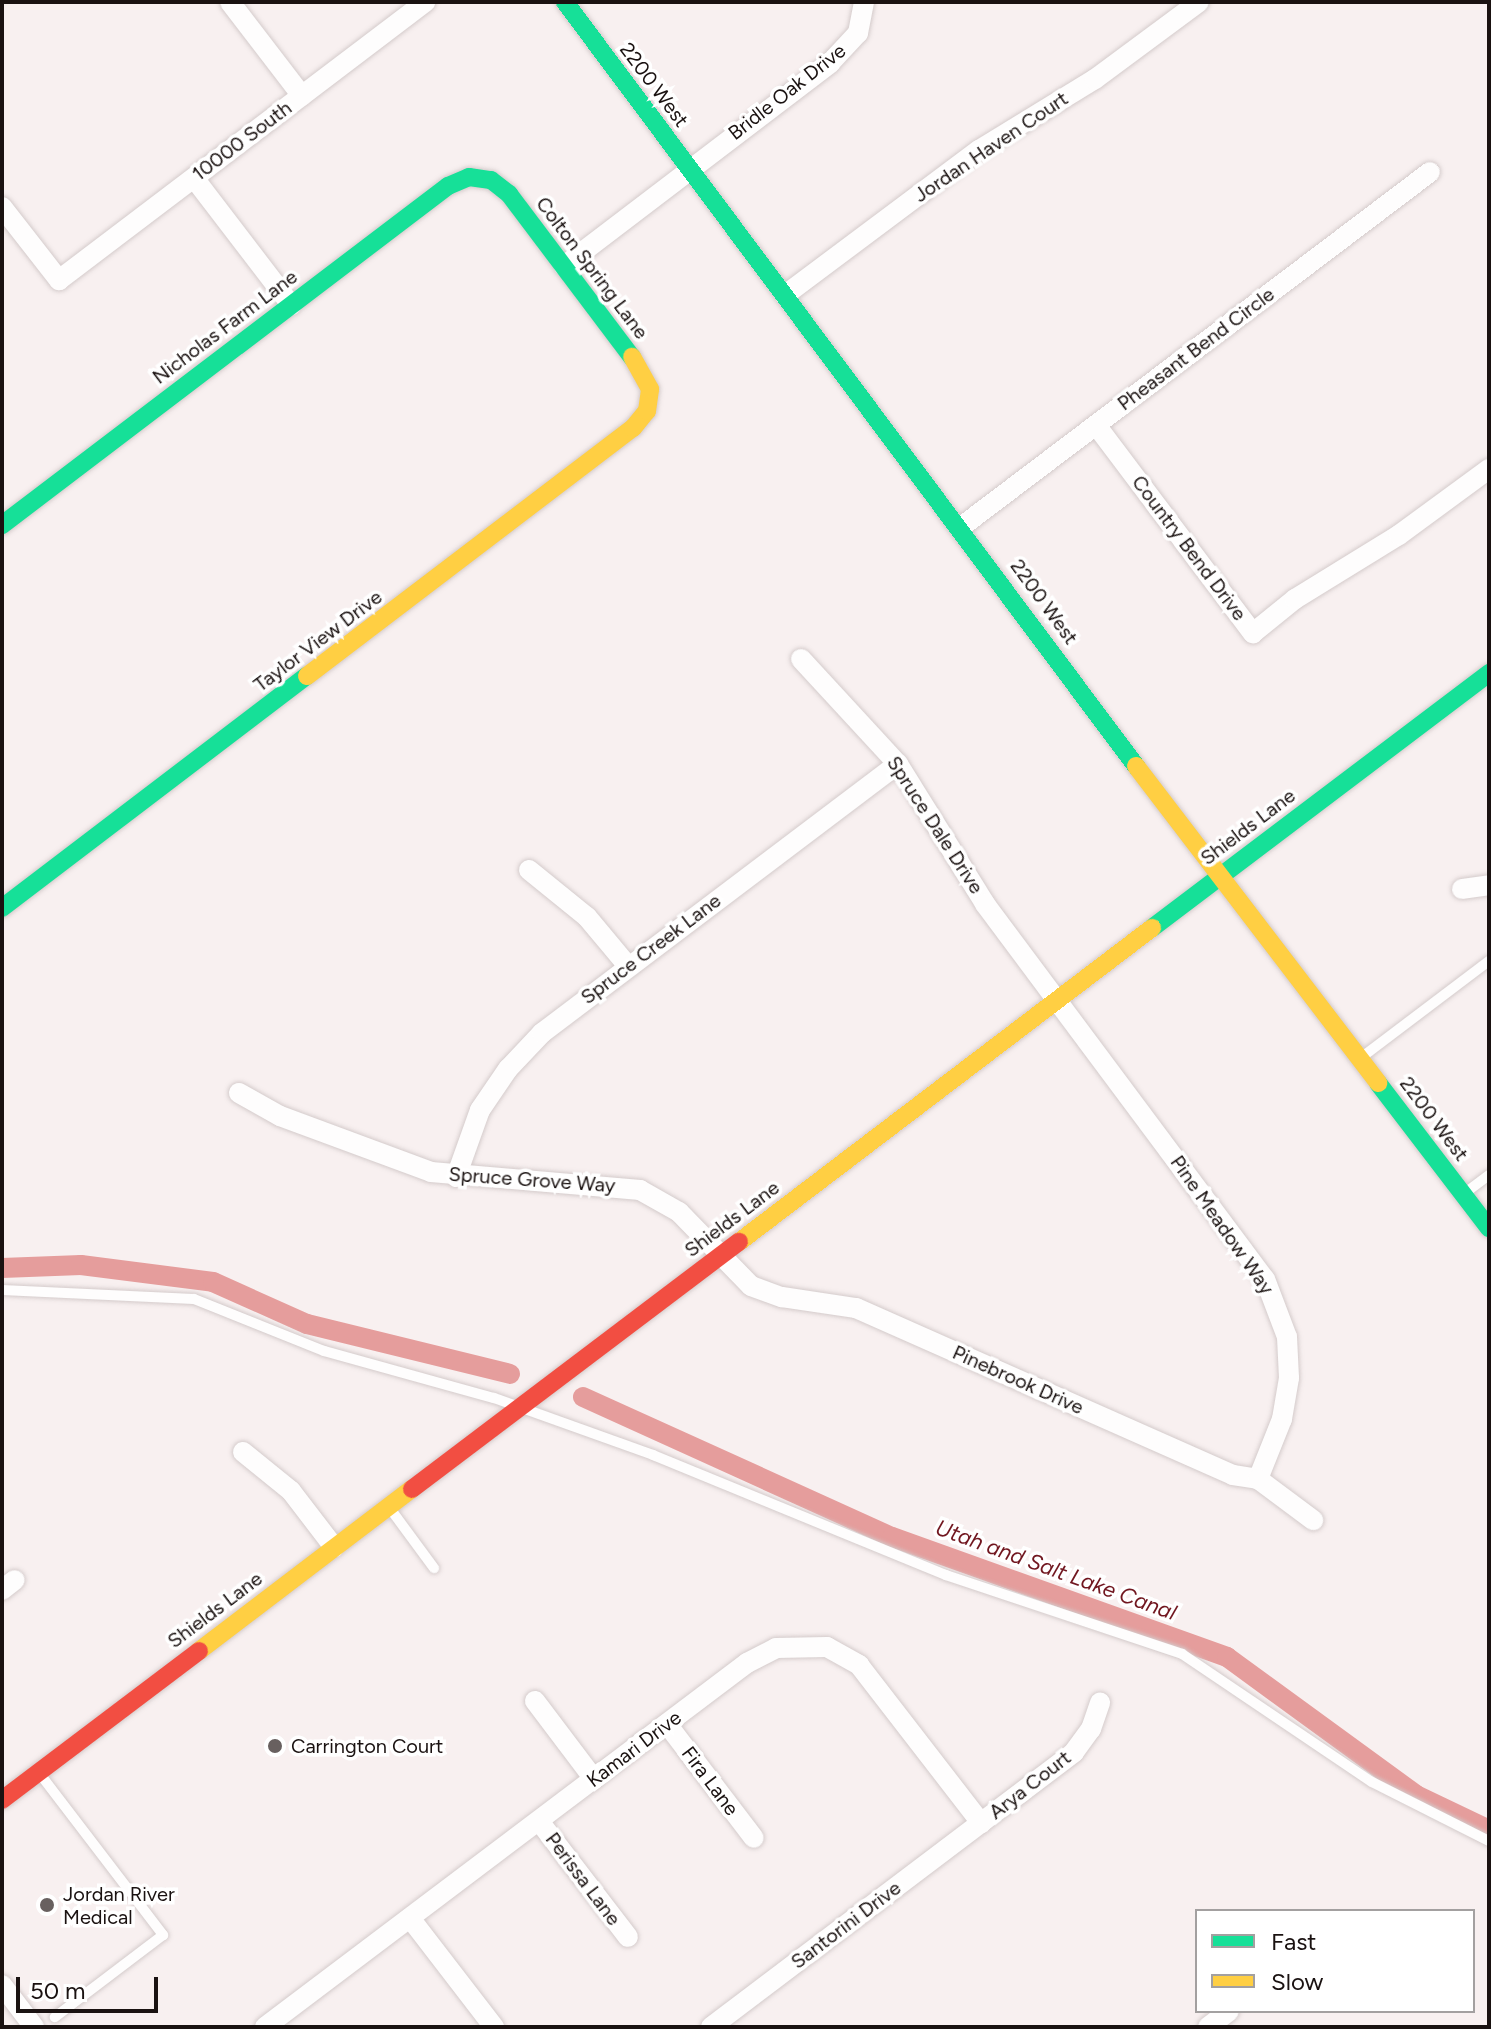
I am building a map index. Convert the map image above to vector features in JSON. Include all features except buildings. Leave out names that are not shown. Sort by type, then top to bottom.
[{"type":"street","points":[[230,2],[302,96]]},
{"type":"street","name":"10000 South","points":[[2,207],[59,280],[425,2]]},
{"type":"street","name":"2200 West","points":[[565,2],[1220,876],[1489,1228]]},
{"type":"street","name":"Bridle Oak Drive","points":[[564,266],[845,49],[858,33],[864,2]]},
{"type":"street","name":"Jordan Haven Court","points":[[785,295],[979,150],[1095,79],[1199,2]]},
{"type":"street","name":"Pheasant Bend Circle","points":[[961,527],[1430,172]]},
{"type":"street","name":"Colton Spring Lane","points":[[480,177],[509,194],[564,266],[641,369],[650,400]]},
{"type":"street","name":"Nicholas Farm Lane","points":[[2,525],[448,186],[480,177]]},
{"type":"street","points":[[194,178],[291,305]]},
{"type":"street","name":"Taylor View Drive","points":[[2,908],[633,428],[650,400]]},
{"type":"street","name":"Country Bend Drive","points":[[1096,425],[1253,633],[1295,599],[1399,535],[1489,469]]},
{"type":"street","name":"Spruce Dale Drive","points":[[801,659],[898,764],[985,904],[1058,1001]]},
{"type":"street","name":"Shields Lane","points":[[2,1800],[1489,673]]},
{"type":"street","name":"Spruce Creek Lane","points":[[456,1177],[468,1132],[508,1069],[542,1033],[898,764]]},
{"type":"street","points":[[529,870],[587,917],[628,966]]},
{"type":"street","points":[[1462,889],[1489,885]]},
{"type":"street","name":"Pine Meadow Way","points":[[1058,1001],[1275,1297],[1287,1337],[1289,1378],[1282,1419],[1258,1479]]},
{"type":"street","name":"Spruce Grove Way","points":[[239,1093],[280,1116],[379,1156],[456,1177],[518,1183],[591,1182],[640,1190],[679,1212],[721,1254]]},
{"type":"street","name":"Pinebrook Drive","points":[[721,1254],[751,1286],[767,1294],[856,1308],[1233,1475],[1258,1479],[1313,1520]]},
{"type":"street","points":[[243,1452],[291,1491],[334,1547]]},
{"type":"street","name":"Kamari Drive","points":[[279,2023],[410,1918],[761,1654],[792,1644],[827,1647],[859,1665],[981,1823]]},
{"type":"street","points":[[535,1701],[594,1779]]},
{"type":"street","name":"Arya Court","points":[[981,1823],[1074,1752],[1091,1729],[1100,1703]]},
{"type":"street","name":"Fira Lane","points":[[667,1724],[754,1838]]},
{"type":"street","name":"Perissa Lane","points":[[539,1821],[628,1937]]},
{"type":"street","name":"Santorini Drive","points":[[711,2027],[981,1823]]},
{"type":"street","points":[[410,1918],[494,2027]]},
{"type":"street","points":[[2,1985],[34,2027]]},
{"type":"street","points":[[1208,2027],[1226,2013]]},
{"type":"lane","points":[[1360,1058],[1489,961]]},
{"type":"lane","points":[[1464,1195],[1489,1175]]},
{"type":"lane","points":[[2,1290],[194,1299],[324,1351],[519,1406],[653,1455],[946,1575],[1182,1654],[1372,1782],[1489,1841]]},
{"type":"lane","points":[[388,1505],[434,1568]]},
{"type":"lane","points":[[38,1772],[163,1935],[55,2017]]},
{"type":"waterway","name":"Utah and Salt Lake Canal","points":[[2,1268],[81,1265],[213,1282],[307,1324],[510,1374]]},
{"type":"waterway","name":"Utah and Salt Lake Canal","points":[[583,1397],[892,1537],[1227,1657],[1416,1795],[1489,1830]]},
{"type":"traffic: fast","points":[[565,2],[1136,766]]},
{"type":"traffic: fast","points":[[2,525],[448,186],[469,177],[491,180],[509,194],[632,357]]},
{"type":"traffic: fast","points":[[1152,928],[1489,673]]},
{"type":"traffic: fast","points":[[2,908],[307,676]]},
{"type":"traffic: fast","points":[[1378,1083],[1489,1228]]},
{"type":"traffic: slow","points":[[307,676],[633,428],[647,411],[650,389],[632,357]]},
{"type":"traffic: slow","points":[[1136,766],[1378,1083]]},
{"type":"traffic: slow","points":[[739,1242],[1152,928]]},
{"type":"traffic: slow","points":[[199,1651],[412,1489]]},
{"type":"traffic: jam","points":[[412,1489],[739,1242]]},
{"type":"traffic: jam","points":[[2,1800],[199,1651]]},
{"type":"place","name":"Carrington Court","points":[[275,1746]]},
{"type":"place","name":"Jordan River Medical","points":[[47,1905]]}]
